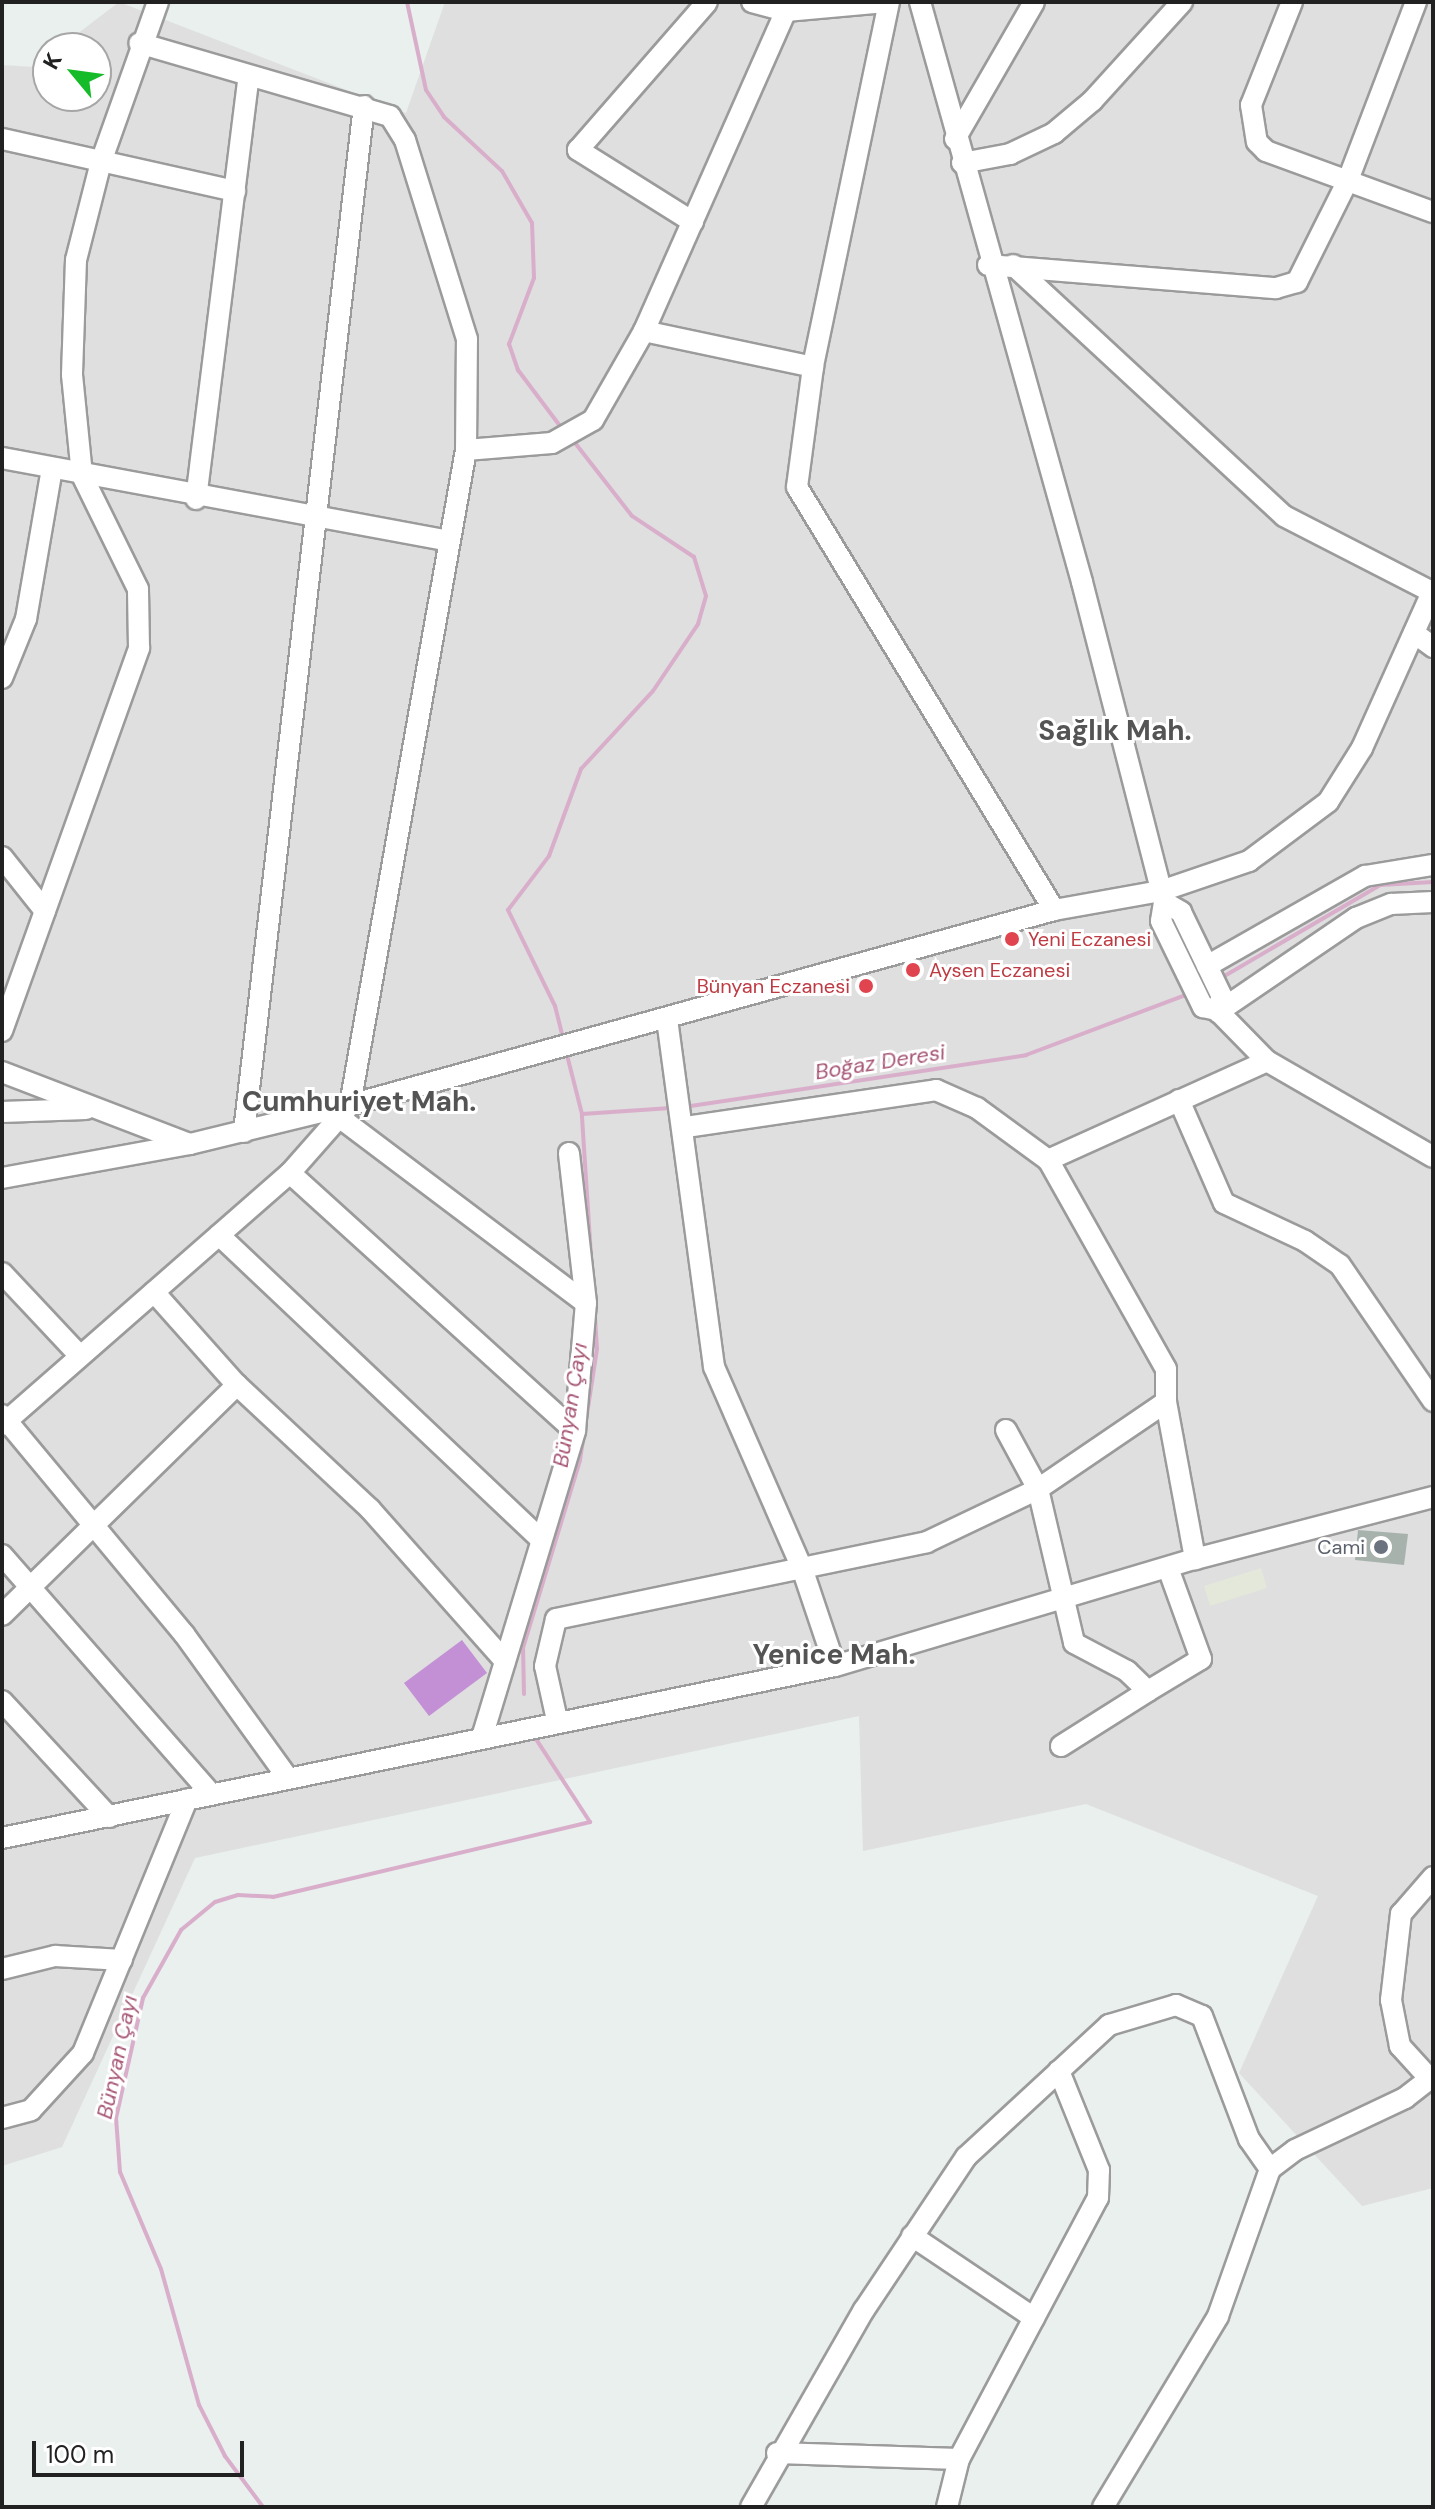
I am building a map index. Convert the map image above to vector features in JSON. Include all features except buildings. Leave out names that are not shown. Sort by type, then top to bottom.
[{"type":"street","points":[[2,1031],[139,648],[138,589],[82,475],[72,374],[76,260],[101,162],[139,43],[158,2]]},
{"type":"street","points":[[693,222],[578,150],[707,2]]},
{"type":"street","points":[[752,2],[786,11],[887,2],[813,367],[797,487],[1054,910]]},
{"type":"street","points":[[920,2],[988,265],[1082,582],[1163,896],[1161,921],[1191,981],[1267,1061],[1428,1147]]},
{"type":"street","points":[[955,139],[1034,2]]},
{"type":"street","points":[[962,163],[1010,154],[1054,133],[1092,101],[1182,2]]},
{"type":"street","points":[[1292,2],[1251,105],[1251,131],[1266,151],[1433,212]]},
{"type":"street","points":[[988,265],[1287,287],[1305,274],[1348,180],[1416,2]]},
{"type":"street","points":[[466,450],[552,443],[593,420],[644,331],[786,11]]},
{"type":"street","points":[[139,43],[248,80],[364,106],[390,116],[405,140],[467,339],[466,450],[345,1111],[290,1173],[4,1421],[97,1527],[288,1778]]},
{"type":"street","points":[[196,499],[248,80]]},
{"type":"street","points":[[244,1132],[319,520],[364,106]]},
{"type":"street","points":[[2,139],[235,191]]},
{"type":"street","points":[[2,1178],[190,1144],[345,1111],[1054,910],[1163,896],[1249,861],[1328,802],[1362,748],[1433,591],[1284,516],[1013,265]]},
{"type":"street","points":[[644,331],[813,367]]},
{"type":"street","points":[[2,458],[196,499],[449,541]]},
{"type":"street","points":[[2,678],[26,619],[52,469]]},
{"type":"street","points":[[1414,633],[1433,647]]},
{"type":"street","points":[[2,857],[45,911]]},
{"type":"street","points":[[1209,969],[1365,876],[1433,865]]},
{"type":"street","points":[[1163,896],[1181,912],[1209,969],[1215,1006]]},
{"type":"street","points":[[1215,1006],[1356,918],[1391,904],[1433,902]]},
{"type":"street","points":[[667,1019],[681,1090],[714,1367],[802,1568],[835,1666]]},
{"type":"street","points":[[1048,1160],[1267,1061]]},
{"type":"street","points":[[2,1072],[190,1144]]},
{"type":"street","points":[[685,1123],[936,1090],[977,1108],[1048,1160],[1166,1369],[1166,1402],[1195,1559]]},
{"type":"street","points":[[1179,1100],[1224,1203],[1305,1241],[1340,1265],[1433,1401]]},
{"type":"street","points":[[2,1112],[94,1108]]},
{"type":"street","points":[[345,1111],[586,1303]]},
{"type":"street","points":[[483,1734],[575,1431],[586,1303],[569,1153]]},
{"type":"street","points":[[290,1173],[575,1431]]},
{"type":"street","points":[[219,1235],[540,1539]]},
{"type":"street","points":[[2,1273],[79,1355]]},
{"type":"street","points":[[154,1292],[237,1385],[370,1509],[505,1661]]},
{"type":"street","points":[[2,1615],[97,1527],[237,1385]]},
{"type":"street","points":[[554,1720],[545,1666],[556,1619],[927,1542],[1038,1489],[1166,1402]]},
{"type":"street","points":[[1006,1430],[1038,1489],[1067,1601],[1074,1643],[1127,1671],[1148,1691]]},
{"type":"street","points":[[2,1838],[483,1734],[835,1666],[1067,1601],[1195,1559],[1433,1497]]},
{"type":"street","points":[[2,1555],[211,1794]]},
{"type":"street","points":[[1061,1746],[1201,1659],[1168,1568]]},
{"type":"street","points":[[2,1701],[109,1817]]},
{"type":"street","points":[[2,2118],[31,2110],[83,2053],[187,1799]]},
{"type":"street","points":[[1103,2507],[1218,2316],[1270,2169],[1431,2077],[1400,2046],[1391,2000],[1401,1914],[1433,1877]]},
{"type":"street","points":[[2,1969],[55,1956],[122,1960]]},
{"type":"street","points":[[751,2507],[777,2453],[912,2236],[966,2157],[1109,2025],[1128,2016],[1176,2005],[1193,2010],[1210,2024],[1249,2139],[1270,2169]]},
{"type":"street","points":[[947,2507],[959,2459],[1096,2204],[1101,2181],[1059,2071]]},
{"type":"street","points":[[912,2236],[1034,2318]]},
{"type":"street","points":[[777,2453],[959,2459]]},
{"type":"shaded area","points":[[119,2],[406,113],[445,2],[1433,2],[1433,2188],[1362,2206],[1239,2073],[1318,1896],[1086,1804],[863,1851],[859,1716],[195,1858],[62,2147],[2,2166],[2,65],[32,67],[32,112],[112,112],[112,32],[80,32]]},
{"type":"shaded area","points":[[1261,1568],[1267,1588],[1210,1606],[1204,1586]]},
{"type":"shaded area","points":[[462,1640],[487,1673],[429,1716],[404,1683]]},
{"type":"waterway","points":[[407,2],[426,90],[444,117],[502,171],[532,223],[534,278],[509,344],[518,370],[563,430]]},
{"type":"waterway","points":[[563,1038],[555,1006],[508,910],[549,856],[581,769],[653,691],[698,624],[706,596],[694,557],[632,516],[572,439]]},
{"type":"waterway","name":"Boğaz Deresi","points":[[1221,978],[1380,885],[1433,882]]},
{"type":"waterway","name":"Boğaz Deresi","points":[[684,1107],[1026,1055],[1188,994]]},
{"type":"waterway","name":"Bünyan Çayı","points":[[524,1694],[523,1648],[580,1460],[597,1349],[582,1114],[566,1051]]},
{"type":"waterway","name":"Boğaz Deresi","points":[[582,1114],[671,1108]]},
{"type":"waterway","name":"Bünyan Çayı","points":[[263,2507],[225,2456],[199,2405],[161,2269],[120,2172],[116,2118],[143,1998],[181,1930],[215,1902],[238,1895],[273,1897],[590,1822],[534,1736]]},
{"type":"place","name":"Yeni Eczanesi","points":[[1012,939]]},
{"type":"place","name":"Aysen Eczanesi","points":[[913,970]]},
{"type":"place","name":"Bünyan Eczanesi","points":[[866,986]]},
{"type":"place","name":"Cami","points":[[1381,1547]]},
{"type":"district","name":"Sağlık Mah.","points":[[1115,731]]},
{"type":"district","name":"Cumhuriyet Mah.","points":[[359,1102]]},
{"type":"district","name":"Yenice Mah.","points":[[834,1655]]}]
